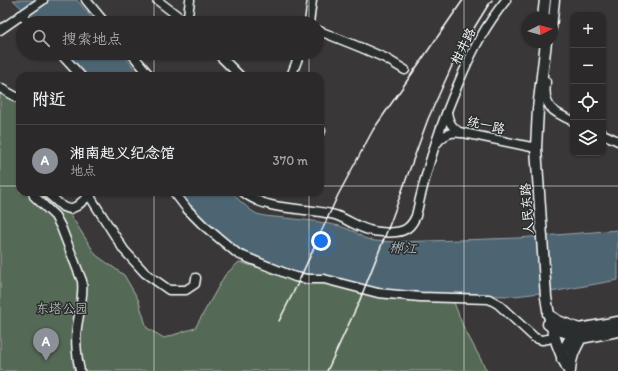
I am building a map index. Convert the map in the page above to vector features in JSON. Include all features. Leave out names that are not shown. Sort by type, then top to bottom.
[{"type":"main road","points":[[544,12],[545,0]]},
{"type":"main road","points":[[550,12],[551,0]]},
{"type":"main road","name":"人民东路","points":[[539,48],[530,147],[544,297],[548,321],[548,339],[562,371]]},
{"type":"main road","name":"人民东路","points":[[530,147],[538,110],[545,48]]},
{"type":"main road","points":[[548,321],[558,330],[578,334],[618,331]]},
{"type":"main road","name":"人民东路","points":[[548,321],[562,359],[569,371]]},
{"type":"main road","points":[[562,371],[564,350],[578,334],[618,322]]},
{"type":"main road","points":[[569,371],[578,334]]},
{"type":"street","points":[[20,16],[43,0]]},
{"type":"street","points":[[86,0],[100,16]]},
{"type":"street","points":[[157,0],[178,16]]},
{"type":"street","points":[[188,16],[190,0]]},
{"type":"street","points":[[310,16],[312,0]]},
{"type":"street","name":"柑井路","points":[[250,196],[273,206],[334,215],[349,220],[369,230],[392,233],[409,228],[416,216],[434,148],[448,107],[475,46],[506,0]]},
{"type":"street","points":[[554,12],[555,0]]},
{"type":"street","points":[[0,30],[16,19]]},
{"type":"street","points":[[324,33],[385,58],[405,70]]},
{"type":"street","points":[[549,48],[545,91],[546,99],[555,112],[571,120]]},
{"type":"street","points":[[66,60],[77,72]]},
{"type":"street","points":[[137,60],[147,72]]},
{"type":"street","points":[[224,60],[236,72]]},
{"type":"street","points":[[293,72],[297,60]]},
{"type":"street","points":[[0,88],[16,97]]},
{"type":"street","name":"统一路","points":[[448,107],[447,114],[449,121],[453,127],[462,133],[530,147]]},
{"type":"street","points":[[434,148],[446,135],[454,132],[462,133]]},
{"type":"street","points":[[606,135],[618,141]]},
{"type":"street","points":[[34,196],[55,216],[61,227],[82,281],[83,290],[76,330],[80,371]]},
{"type":"street","points":[[51,196],[63,207],[70,209],[88,196]]},
{"type":"street","points":[[92,196],[124,250],[145,273],[169,290],[186,290],[195,284],[196,278]]},
{"type":"street","points":[[177,196],[186,209],[203,226],[238,254],[266,266],[295,277],[324,279],[378,293],[420,297],[489,299],[498,304],[536,338],[542,340],[548,339]]},
{"type":"green space","name":"东塔公园","points":[[0,91],[16,100],[16,196],[59,196],[96,255],[124,275],[138,299],[147,328],[164,338],[195,328],[225,275],[239,262],[310,283],[322,283],[453,300],[463,326],[487,371],[0,371]]},
{"type":"water","points":[[13,0],[77,0],[90,16],[30,16]]},
{"type":"water","points":[[72,60],[128,60],[138,72],[83,72]]},
{"type":"water","name":"郴江","points":[[181,196],[236,196],[257,214],[314,221],[340,226],[355,232],[364,238],[375,241],[394,242],[518,238],[618,230],[618,280],[557,291],[515,296],[398,294],[320,275],[310,276],[292,274],[244,255],[210,228],[189,207]]},
{"type":"railway","points":[[279,321],[338,195],[373,130],[463,0]]},
{"type":"railway","points":[[327,371],[359,302],[391,221],[428,119],[455,59],[492,0]]},
{"type":"place","name":"湘南起义纪念馆","points":[[46,361]]}]
